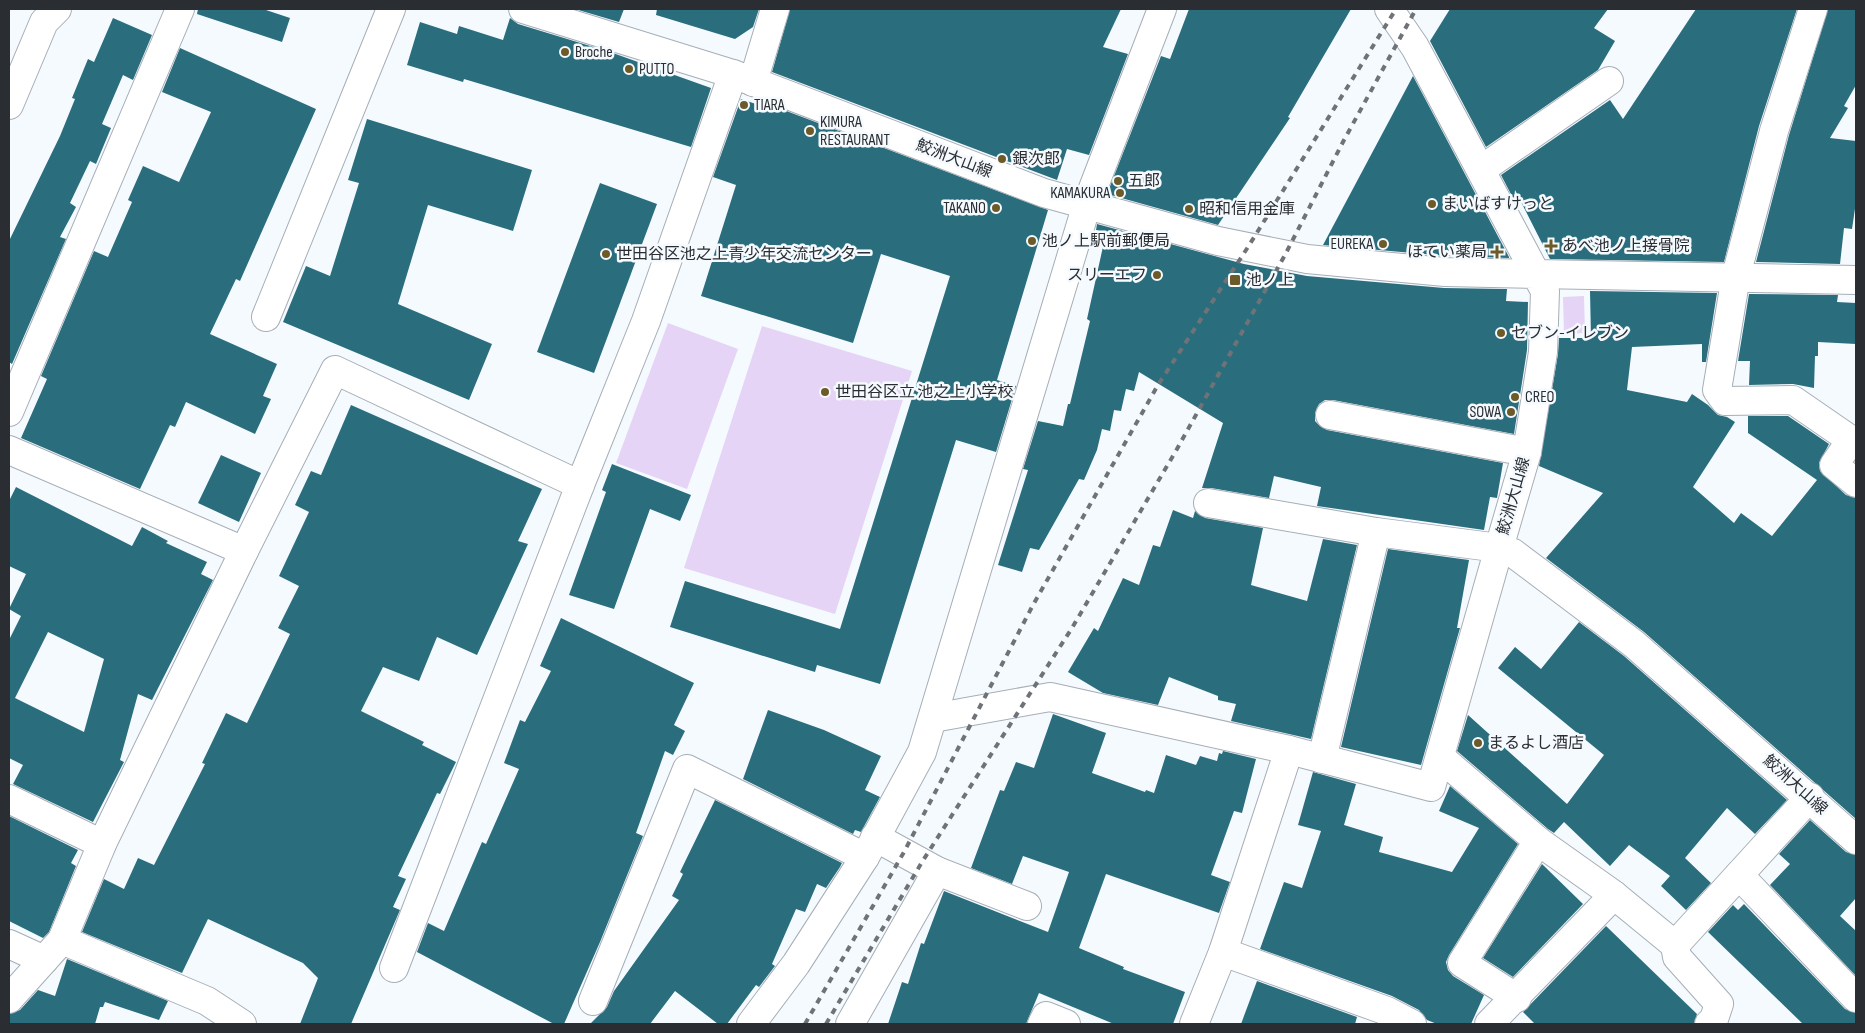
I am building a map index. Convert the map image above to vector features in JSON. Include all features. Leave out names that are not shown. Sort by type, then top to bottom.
[{"type":"street","points":[[9,104],[44,22],[57,9]]},
{"type":"street","points":[[9,412],[180,9]]},
{"type":"street","points":[[266,317],[391,9]]},
{"type":"street","name":"鮫洲大山線","points":[[522,9],[743,78],[1044,193],[1218,241],[1307,259],[1445,272],[1536,274]]},
{"type":"street","points":[[394,968],[580,485],[743,78],[775,9]]},
{"type":"street","points":[[751,1024],[796,964],[870,847],[922,752],[1087,204],[1162,9]]},
{"type":"street","name":"鮫洲大山線","points":[[1389,9],[1415,48],[1482,169],[1545,291],[1543,352],[1527,452],[1499,548],[1513,553],[1634,644],[1810,797],[1856,840]]},
{"type":"street","points":[[1813,9],[1774,131],[1736,276],[1717,390],[1725,400],[1793,400],[1851,440],[1834,465],[1856,483]]},
{"type":"street","points":[[1482,169],[1609,81]]},
{"type":"street","points":[[1536,274],[1736,276],[1856,280]]},
{"type":"street","points":[[9,999],[53,950],[102,844],[334,370],[580,485]]},
{"type":"street","points":[[1330,415],[1527,452]]},
{"type":"street","points":[[9,450],[244,551]]},
{"type":"street","points":[[933,718],[1050,697],[1289,750],[1432,787],[1499,548],[1376,532],[1208,503]]},
{"type":"street","points":[[1322,759],[1376,532]]},
{"type":"street","points":[[1194,1024],[1223,952],[1289,750]]},
{"type":"street","points":[[1441,758],[1538,841],[1614,895],[1675,945],[1676,957],[1719,1004],[1714,1019],[1709,1024]]},
{"type":"street","points":[[593,1001],[687,768],[870,847],[1027,906]]},
{"type":"street","points":[[1675,945],[1810,797]]},
{"type":"street","points":[[9,799],[102,844]]},
{"type":"street","points":[[1517,998],[1462,963],[1538,841]]},
{"type":"street","points":[[850,1024],[937,871]]},
{"type":"street","points":[[1739,875],[1856,998]]},
{"type":"street","points":[[1489,1024],[1517,998],[1614,895]]},
{"type":"street","points":[[9,944],[53,950],[207,1001],[242,1024]]},
{"type":"street","points":[[1223,952],[1388,1011],[1412,1024]]},
{"type":"street","points":[[1042,1024],[1046,1016],[1066,1024]]},
{"type":"shaded area","points":[[1584,296],[1585,333],[1564,334],[1563,297]]},
{"type":"shaded area","points":[[668,323],[738,349],[687,489],[616,463]]},
{"type":"shaded area","points":[[762,326],[912,371],[835,614],[684,568]]},
{"type":"building","points":[[198,9],[263,9],[290,18],[282,42],[197,14]]},
{"type":"building","points":[[575,9],[624,9],[619,22]]},
{"type":"building","points":[[657,9],[759,9],[753,27],[735,39],[656,15]]},
{"type":"building","points":[[790,9],[1121,9],[1103,47],[1128,54],[1089,155],[1067,149],[1057,180],[772,72]]},
{"type":"building","points":[[1189,9],[1351,9],[1288,117],[1290,118],[1218,225],[1107,194],[1161,56],[1170,59]]},
{"type":"building","points":[[1450,9],[1608,9],[1594,28],[1615,41],[1598,70],[1486,147],[1430,41]]},
{"type":"building","points":[[1696,9],[1797,9],[1759,126],[1724,262],[1550,259],[1515,190],[1514,200],[1501,175],[1610,100],[1623,119]]},
{"type":"building","points":[[1828,9],[1856,9],[1856,85],[1844,106],[1848,108],[1830,138],[1856,141],[1856,202],[1852,229],[1844,228],[1840,264],[1756,262],[1789,135]]},
{"type":"building","points":[[113,18],[152,35],[133,80],[123,75],[102,124],[111,128],[96,164],[90,161],[70,203],[76,207],[60,237],[66,239],[12,364],[9,362],[9,241],[60,136],[75,99],[72,98],[88,59],[94,62]]},
{"type":"building","points":[[510,18],[518,24],[610,52],[711,88],[691,147],[464,79],[463,82],[407,65],[420,22],[457,34],[459,26],[503,40]]},
{"type":"building","points":[[180,48],[316,109],[240,281],[236,279],[210,334],[277,364],[263,396],[271,399],[255,434],[186,402],[175,427],[170,425],[140,489],[21,438],[47,379],[41,376],[94,251],[108,257],[132,202],[128,200],[143,166],[179,182],[211,112],[162,92]]},
{"type":"building","points":[[1413,76],[1509,258],[1446,256],[1323,245]]},
{"type":"building","points":[[741,99],[759,105],[760,101],[1048,210],[997,380],[1016,386],[996,452],[956,440],[880,684],[817,665],[815,672],[670,627],[685,581],[840,629],[950,276],[881,254],[853,343],[701,296],[736,185],[713,177]]},
{"type":"building","points":[[367,119],[532,170],[513,231],[428,205],[398,304],[492,344],[469,400],[283,322],[306,266],[330,276],[359,183],[348,180]]},
{"type":"building","name":"世田谷区池之上青少年交流センター","points":[[600,183],[657,204],[594,373],[537,352]]},
{"type":"building","points":[[1097,224],[1244,264],[1307,276],[1444,288],[1507,289],[1506,301],[1528,302],[1527,350],[1514,434],[1333,400],[1325,400],[1319,404],[1315,413],[1315,421],[1327,430],[1503,463],[1497,498],[1490,497],[1484,530],[1317,506],[1321,487],[1274,476],[1269,498],[1202,488],[1223,423],[1139,372],[1134,391],[1126,389],[1121,411],[1114,410],[1110,431],[1102,429],[1097,450],[1084,480],[1079,479],[1039,550],[1030,548],[1022,572],[998,565],[1028,470],[1023,469],[1038,421],[1063,426],[1068,404],[1070,404],[1090,321],[1087,319],[1106,233],[1096,230]]},
{"type":"building","points":[[1590,291],[1717,293],[1706,362],[1702,362],[1702,344],[1632,347],[1627,390],[1687,402],[1692,394],[1718,415],[1727,417],[1735,422],[1693,487],[1734,523],[1741,513],[1772,536],[1817,480],[1748,433],[1748,416],[1788,416],[1829,444],[1819,463],[1820,471],[1846,495],[1856,498],[1856,819],[1644,632],[1546,558],[1603,493],[1539,466],[1559,338],[1591,338]]},
{"type":"building","points":[[1749,294],[1838,295],[1837,302],[1856,303],[1856,344],[1818,342],[1818,356],[1815,356],[1814,388],[1793,384],[1749,385],[1750,361],[1738,361]]},
{"type":"building","points":[[351,405],[542,489],[518,541],[528,544],[477,655],[437,637],[419,681],[383,667],[361,711],[424,742],[422,745],[456,762],[440,794],[437,793],[398,876],[406,879],[393,907],[400,910],[351,1024],[300,1024],[318,978],[303,963],[208,919],[182,973],[82,932],[104,879],[124,889],[138,858],[154,865],[205,764],[202,763],[226,713],[247,723],[290,634],[278,628],[299,586],[279,576],[309,512],[295,505],[311,471],[321,475]]},
{"type":"building","points":[[221,455],[261,473],[239,522],[198,503]]},
{"type":"building","points":[[612,464],[691,495],[680,521],[650,509],[614,609],[569,595],[606,492],[602,490]]},
{"type":"building","points":[[16,487],[132,546],[142,527],[168,541],[166,543],[207,562],[201,574],[213,580],[152,700],[138,694],[120,760],[124,762],[93,822],[13,784],[23,765],[9,758],[9,640],[21,616],[9,609],[26,574],[9,566],[9,501]],"holes":[[[48,632],[104,659],[84,732],[15,698]]]},
{"type":"building","points":[[1173,510],[1193,518],[1195,511],[1205,518],[1263,528],[1251,585],[1307,601],[1323,539],[1357,545],[1311,739],[1231,721],[1236,704],[1218,700],[1218,696],[1169,677],[1158,705],[1103,693],[1068,672],[1094,628],[1098,631],[1123,578],[1139,585],[1153,545],[1160,547]]},
{"type":"building","points":[[1388,549],[1469,560],[1457,628],[1460,628],[1421,765],[1341,747]]},
{"type":"building","points":[[561,618],[694,683],[674,725],[685,731],[673,755],[665,751],[636,833],[643,836],[600,942],[564,1024],[554,1024],[417,952],[428,923],[444,931],[482,842],[486,844],[519,769],[504,763],[520,720],[525,722],[551,671],[540,666]]},
{"type":"building","points":[[1579,622],[1624,656],[1787,800],[1755,834],[1727,808],[1685,858],[1711,883],[1686,910],[1661,886],[1670,876],[1629,845],[1610,866],[1564,822],[1554,833],[1548,829],[1457,751],[1468,715],[1567,804],[1604,755],[1498,668],[1515,647],[1541,669]]},
{"type":"building","points":[[768,710],[824,730],[881,756],[865,790],[880,797],[861,832],[855,830],[853,834],[743,779]]},
{"type":"building","points":[[1053,714],[1106,733],[1092,773],[1145,792],[1146,790],[1154,793],[1166,755],[1196,765],[1200,756],[1217,761],[1219,753],[1222,754],[1223,751],[1256,759],[1242,813],[1234,811],[1211,875],[1230,882],[1219,913],[1106,874],[1079,948],[1124,967],[1123,969],[1185,992],[1173,1024],[1114,1024],[1039,993],[1026,1024],[888,1024],[902,982],[908,984],[921,943],[924,944],[944,891],[1048,932],[1069,872],[1023,856],[1012,884],[971,868],[1000,790],[1004,791],[1016,762],[1034,768]]},
{"type":"building","points":[[1313,772],[1356,784],[1344,825],[1383,837],[1379,852],[1452,872],[1479,828],[1439,811],[1450,786],[1518,844],[1446,962],[1448,970],[1453,976],[1484,995],[1471,1024],[1437,1024],[1427,1020],[1419,1010],[1392,996],[1260,949],[1284,882],[1302,888],[1321,831],[1298,825]]},
{"type":"building","points":[[715,800],[842,863],[840,867],[826,888],[817,884],[805,912],[796,909],[772,964],[775,966],[759,987],[756,985],[727,1024],[718,1024],[675,991],[650,1024],[590,1024],[607,1007],[614,991],[679,900],[672,896],[683,874],[680,872]]},
{"type":"building","points":[[9,816],[78,850],[71,863],[76,866],[49,932],[43,938],[9,921]]},
{"type":"building","points":[[1810,820],[1846,852],[1856,855],[1856,898],[1840,916],[1856,931],[1856,976],[1770,885],[1790,864],[1779,854]]},
{"type":"building","points":[[1542,864],[1583,904],[1513,977],[1483,958]]},
{"type":"building","points":[[1744,904],[1845,1009],[1856,1013],[1856,1024],[1803,1024],[1708,932],[1733,905],[1738,910]]},
{"type":"building","points":[[1606,926],[1697,1014],[1694,1024],[1535,1024],[1523,1012]]},
{"type":"building","points":[[67,959],[168,1001],[159,1020],[105,1002],[103,1007],[100,1007],[95,1024],[9,1024],[9,1014],[20,1010],[38,990],[55,996]]},
{"type":"building","points":[[1257,981],[1357,1017],[1355,1024],[1241,1024]]},
{"type":"railway","points":[[805,1024],[904,852],[1033,605],[1158,385],[1248,247],[1396,9]]},
{"type":"railway","points":[[826,1024],[922,862],[1072,628],[1177,449],[1285,255],[1344,140],[1416,9]]},
{"type":"place","name":"Broche","points":[[565,52]]},
{"type":"place","name":"PUTTO","points":[[629,69]]},
{"type":"place","name":"TIARA","points":[[744,105]]},
{"type":"place","name":"KIMURA RESTAURANT","points":[[810,131]]},
{"type":"place","name":"銀次郎","points":[[1002,159]]},
{"type":"place","name":"五郎","points":[[1118,181]]},
{"type":"place","name":"KAMAKURA","points":[[1120,193]]},
{"type":"place","name":"まいばすけっと","points":[[1432,204]]},
{"type":"place","name":"TAKANO","points":[[996,208]]},
{"type":"place","name":"昭和信用金庫","points":[[1189,209]]},
{"type":"place","name":"池ノ上駅前郵便局","points":[[1032,241]]},
{"type":"place","name":"EUREKA","points":[[1383,244]]},
{"type":"place","name":"あべ池ノ上接骨院","points":[[1551,246]]},
{"type":"place","name":"ほてい薬局","points":[[1497,252]]},
{"type":"place","name":"世田谷区池之上青少年交流センター","points":[[606,254]]},
{"type":"place","name":"スリーエフ","points":[[1157,275]]},
{"type":"place","name":"池ノ上","points":[[1235,280]]},
{"type":"place","name":"セブン-イレブン","points":[[1501,333]]},
{"type":"place","name":"世田谷区立 池之上小学校","points":[[825,392]]},
{"type":"place","name":"CREO","points":[[1515,397]]},
{"type":"place","name":"SOWA","points":[[1511,412]]},
{"type":"place","name":"まるよし酒店","points":[[1478,743]]}]
